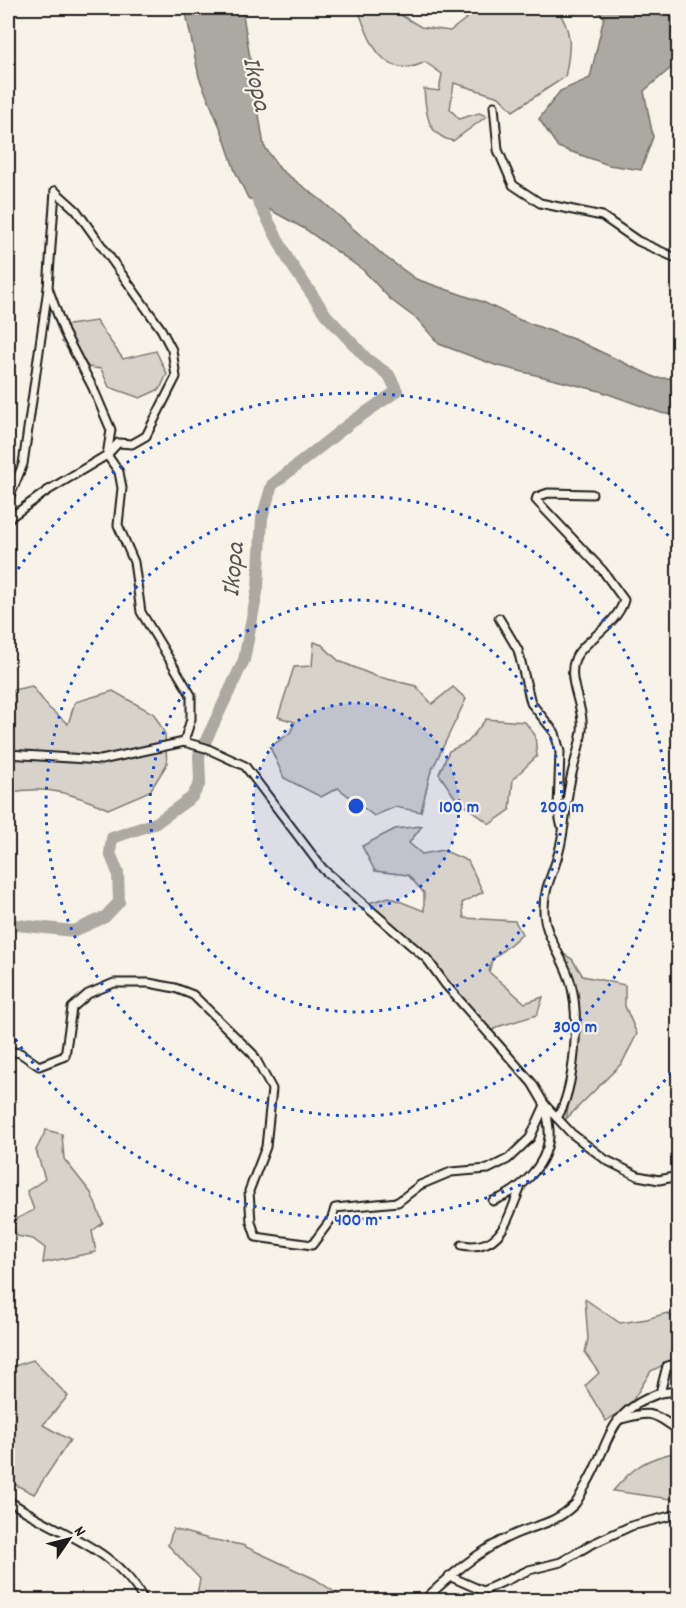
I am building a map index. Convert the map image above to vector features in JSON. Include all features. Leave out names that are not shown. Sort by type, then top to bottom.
[{"type":"street","points":[[494,106],[498,150],[513,185],[540,203],[602,216],[638,241],[678,259]]},
{"type":"street","points":[[8,501],[23,464],[48,288],[55,191],[76,210],[161,329],[172,350],[176,377],[146,436],[132,444],[118,443],[108,455],[46,491],[8,519]]},
{"type":"street","points":[[48,288],[64,332],[93,388],[111,430],[108,455],[119,472],[122,488],[118,525],[134,562],[141,612],[191,695],[190,719],[184,742]]},
{"type":"street","points":[[557,1118],[567,1099],[570,1082],[574,1057],[574,1018],[571,984],[545,925],[544,909],[546,884],[558,855],[583,725],[574,681],[575,657],[604,630],[624,600],[603,571],[536,500],[537,497],[548,493],[592,494]]},
{"type":"street","points":[[499,618],[518,650],[531,703],[555,733],[560,752],[558,809],[562,830]]},
{"type":"street","points":[[8,754],[100,760],[184,742],[202,747],[245,766],[323,869],[427,959],[469,1013],[532,1083],[545,1105],[571,1133],[606,1160],[638,1176],[659,1180],[678,1176]]},
{"type":"street","points":[[8,1051],[20,1053],[39,1066],[65,1056],[72,1008],[88,994],[114,983],[149,983],[175,988],[193,995],[253,1054],[272,1089],[266,1147],[249,1191],[251,1222],[256,1237],[312,1245],[332,1218],[335,1208],[398,1202],[420,1185],[451,1172],[488,1169],[508,1159],[530,1138],[545,1105]]},
{"type":"street","points":[[462,1245],[477,1248],[496,1239],[521,1186],[540,1163],[546,1150],[549,1135],[545,1105]]},
{"type":"street","points":[[494,1201],[521,1186]]},
{"type":"street","points":[[660,1393],[667,1366],[672,1365],[678,1371]]},
{"type":"street","points":[[424,1600],[449,1576],[513,1535],[549,1524],[575,1504],[592,1475],[615,1421],[636,1401],[660,1393],[678,1391]]},
{"type":"street","points":[[615,1421],[639,1414],[657,1414],[678,1430]]},
{"type":"street","points":[[8,1500],[112,1560],[138,1589],[144,1600]]},
{"type":"street","points":[[449,1576],[483,1591],[529,1570],[561,1562],[590,1545],[631,1526],[678,1514]]},
{"type":"shaded area","points":[[185,8],[242,8],[264,146],[280,169],[321,200],[384,256],[416,279],[483,302],[520,320],[576,340],[656,378],[678,378],[678,416],[661,413],[600,391],[495,365],[439,344],[418,320],[391,300],[363,270],[305,229],[248,198],[235,171],[222,132],[199,77]]},
{"type":"shaded area","points":[[358,8],[389,8],[421,27],[450,31],[480,8],[556,8],[568,32],[569,57],[565,77],[513,111],[499,97],[454,83],[450,109],[459,119],[479,113],[487,116],[453,141],[444,138],[437,134],[429,121],[424,89],[439,91],[442,74],[425,62],[411,67],[399,67],[388,63],[373,45]]},
{"type":"shaded area","points":[[593,8],[678,8],[678,62],[644,91],[653,137],[641,170],[609,165],[558,147],[539,119],[560,91],[590,78],[604,17]]},
{"type":"shaded area","points":[[96,321],[123,359],[156,351],[167,374],[160,389],[140,398],[109,387],[101,369],[89,367],[62,342],[62,326]]},
{"type":"shaded area","points":[[314,642],[322,645],[339,661],[375,676],[416,686],[432,704],[453,687],[466,699],[430,774],[421,812],[395,807],[374,816],[338,788],[321,797],[284,778],[270,747],[290,733],[295,722],[278,717],[294,667],[312,666]]},
{"type":"shaded area","points":[[32,686],[49,708],[68,724],[75,702],[113,691],[154,714],[165,734],[167,764],[150,791],[108,809],[71,795],[47,790],[22,790],[8,793],[8,691]]},
{"type":"shaded area","points":[[486,719],[525,722],[535,735],[537,756],[513,779],[510,810],[490,824],[456,799],[439,774],[449,751],[468,742]]},
{"type":"shaded area","points":[[422,826],[409,843],[422,854],[443,850],[468,861],[483,892],[462,903],[464,918],[515,921],[522,934],[492,960],[489,972],[525,1003],[543,997],[537,1015],[500,1026],[489,1032],[455,994],[438,966],[365,904],[389,897],[424,911],[424,893],[408,875],[375,871],[362,846],[395,829]]},
{"type":"shaded area","points":[[560,952],[572,959],[583,976],[625,985],[625,1006],[637,1034],[622,1063],[566,1119],[572,1076],[573,1035],[569,994]]},
{"type":"shaded area","points":[[46,1130],[62,1134],[64,1159],[91,1193],[103,1223],[92,1231],[96,1252],[43,1263],[45,1248],[33,1239],[17,1236],[10,1222],[34,1210],[27,1191],[45,1179],[36,1150]]},
{"type":"shaded area","points":[[585,1299],[620,1323],[667,1313],[678,1321],[678,1354],[671,1361],[651,1371],[630,1405],[606,1421],[585,1386],[599,1373],[585,1353],[588,1339]]},
{"type":"shaded area","points":[[33,1360],[68,1396],[43,1425],[70,1440],[34,1494],[8,1481],[8,1374],[11,1367]]},
{"type":"shaded area","points":[[678,1452],[678,1500],[613,1491],[642,1464]]},
{"type":"shaded area","points":[[173,1529],[242,1545],[315,1579],[346,1600],[264,1597],[261,1600],[196,1600],[200,1579],[168,1545]]},
{"type":"waterway","name":"Ikopa","points":[[8,924],[74,931],[105,917],[119,902],[118,873],[110,853],[112,838],[156,823],[192,797],[200,783],[199,755],[244,660],[258,587],[262,518],[272,485],[349,424],[397,391],[389,375],[368,360],[326,315],[289,261],[258,201],[257,192]]}]
